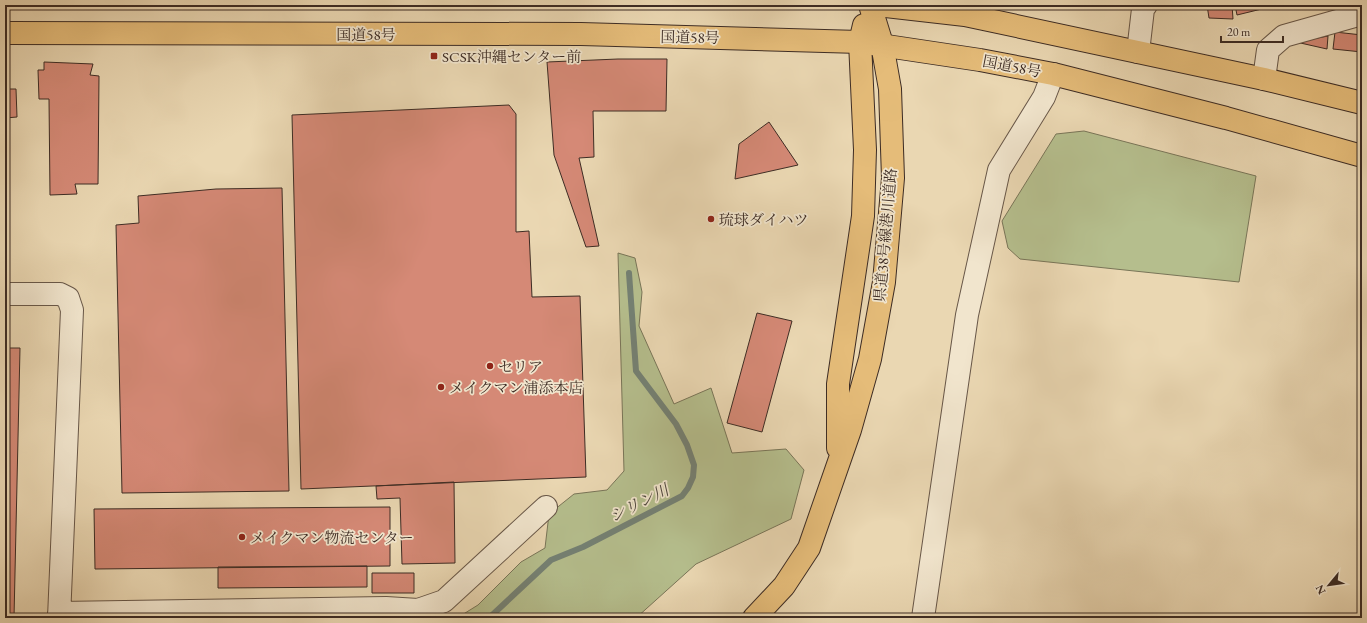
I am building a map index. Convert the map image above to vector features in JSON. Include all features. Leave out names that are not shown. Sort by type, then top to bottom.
[{"type":"main road","name":"県道38号線港川道路","points":[[838,461],[838,384],[863,216],[865,150],[860,42],[870,5]]},
{"type":"main road","name":"県道38号線港川道路","points":[[754,618],[784,586],[809,548],[850,430],[870,359],[884,282],[893,178],[890,89],[882,44],[870,5]]},
{"type":"main road","points":[[877,5],[965,15],[1264,79],[1362,103]]},
{"type":"main road","name":"国道58号","points":[[5,33],[573,34],[860,42],[882,44],[974,59],[1053,74],[1219,116],[1362,156]]},
{"type":"street","points":[[1138,52],[1143,9],[1146,5]]},
{"type":"street","points":[[1264,79],[1268,50],[1284,36],[1362,14]]},
{"type":"street","points":[[923,618],[967,315],[999,170],[1044,97],[1053,74]]},
{"type":"street","points":[[5,294],[60,294],[68,298],[72,310],[59,616],[386,608],[418,610],[444,601],[546,507]]},
{"type":"green space","points":[[1084,131],[1256,176],[1239,282],[1020,259],[1008,248],[1002,221],[1056,134]]},
{"type":"green space","points":[[618,253],[635,258],[642,292],[639,326],[674,404],[711,388],[732,453],[786,449],[804,470],[791,519],[696,564],[636,618],[457,618],[478,605],[521,562],[545,548],[549,514],[574,494],[607,490],[624,471]]},
{"type":"building","points":[[1207,5],[1232,5],[1233,19],[1209,18]]},
{"type":"building","points":[[1235,5],[1278,5],[1237,15]]},
{"type":"building","points":[[1335,32],[1362,35],[1362,52],[1333,49]]},
{"type":"building","points":[[1328,36],[1327,49],[1296,42]]},
{"type":"building","points":[[618,59],[667,59],[666,111],[593,111],[594,157],[579,158],[599,246],[586,247],[554,155],[547,62]]},
{"type":"building","points":[[44,62],[93,64],[90,75],[99,76],[98,184],[75,184],[77,194],[50,195],[49,99],[39,99],[38,70],[44,70]]},
{"type":"building","points":[[5,89],[16,89],[17,117],[5,118]]},
{"type":"building","name":"メイクマン浦添本店","points":[[509,105],[516,114],[516,232],[529,231],[532,297],[580,296],[586,477],[301,489],[292,115]]},
{"type":"building","points":[[769,122],[798,165],[735,179],[739,144]]},
{"type":"building","points":[[282,188],[289,491],[122,493],[116,225],[139,223],[138,196],[216,189]]},
{"type":"building","points":[[757,313],[792,321],[762,432],[727,423]]},
{"type":"building","points":[[5,348],[20,348],[14,618],[5,618]]},
{"type":"building","points":[[454,482],[455,563],[402,564],[400,498],[377,499],[376,486]]},
{"type":"building","name":"メイクマン物流センター","points":[[390,507],[390,566],[95,569],[94,509]]},
{"type":"building","points":[[367,566],[367,587],[218,588],[218,567]]},
{"type":"building","points":[[372,573],[414,573],[414,593],[372,593]]},
{"type":"waterway","name":"シリン川","points":[[489,618],[551,560],[583,547],[682,496],[693,477],[694,465],[687,445],[676,424],[636,371],[629,273]]},
{"type":"place","name":"SCSK沖縄センター前","points":[[434,56]]},
{"type":"place","name":"琉球ダイハツ","points":[[711,219]]},
{"type":"place","name":"セリア","points":[[490,366]]},
{"type":"place","name":"メイクマン浦添本店","points":[[441,387]]},
{"type":"place","name":"メイクマン物流センター","points":[[242,537]]}]
